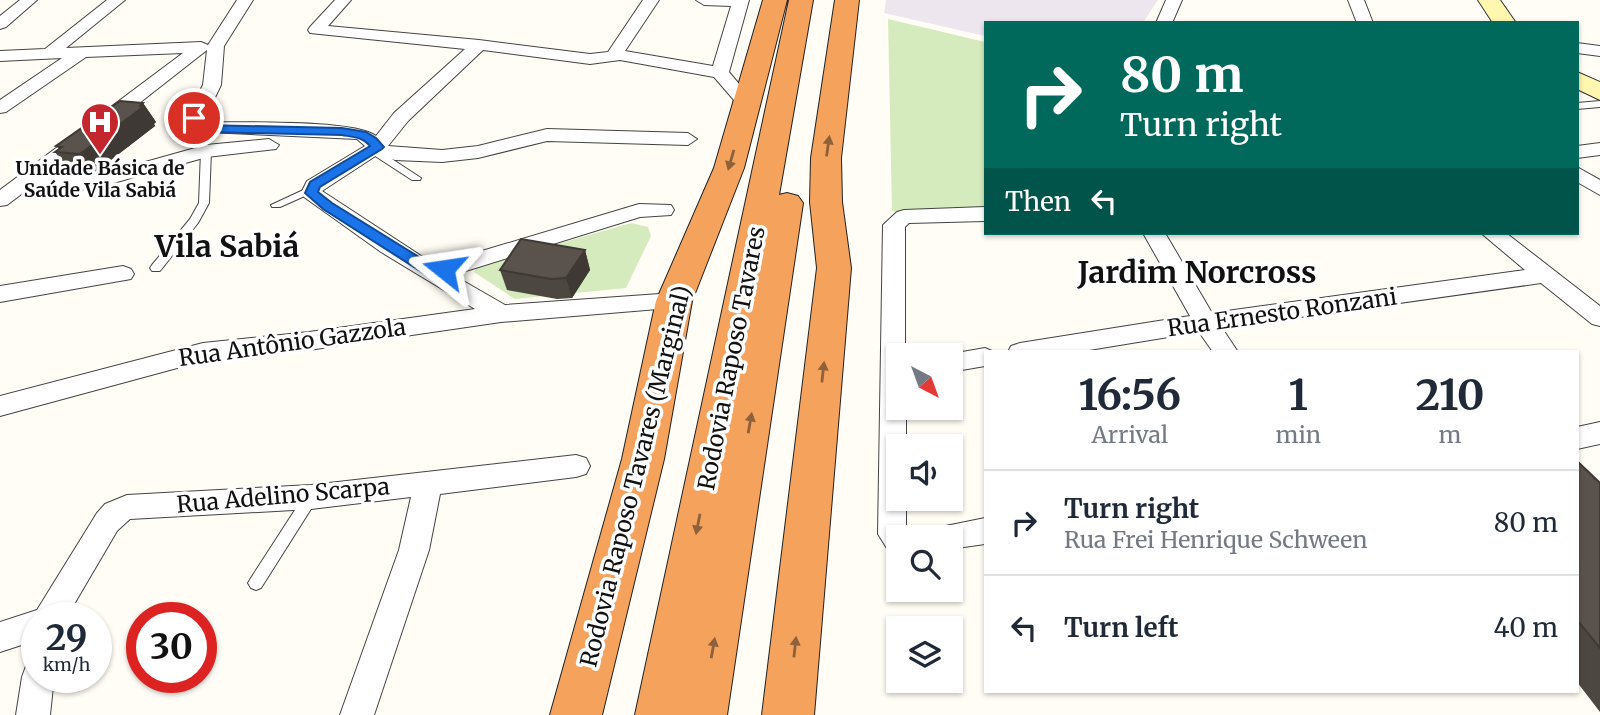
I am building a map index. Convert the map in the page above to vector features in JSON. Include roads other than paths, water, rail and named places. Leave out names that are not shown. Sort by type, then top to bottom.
[{"type":"highway","name":"Rodovia Raposo Tavares","points":[[661,715],[801,0]]},
{"type":"highway","name":"Rodovia Raposo Tavares","points":[[701,715],[821,0]]},
{"type":"highway","points":[[788,715],[834,268],[826,202],[826,158],[847,0]]},
{"type":"highway","name":"Rodovia Raposo Tavares (Marginal)","points":[[576,715],[643,459],[674,301],[730,168],[746,103],[757,75],[752,1]]},
{"type":"main road","points":[[1489,0],[1504,21]]},
{"type":"main road","points":[[1579,80],[1600,92]]},
{"type":"street","points":[[0,24],[29,0]]},
{"type":"street","points":[[50,53],[117,0]]},
{"type":"street","points":[[0,200],[208,47],[245,0]]},
{"type":"street","points":[[343,0],[316,30],[479,45],[590,59],[614,55],[662,61],[720,73],[746,103]]},
{"type":"street","points":[[614,55],[651,0]]},
{"type":"street","points":[[704,0],[752,1],[720,73]]},
{"type":"street","points":[[1165,21],[1174,0]]},
{"type":"street","points":[[1356,0],[1364,21]]},
{"type":"street","points":[[479,45],[401,117],[375,148],[335,171],[312,189],[311,193],[327,206],[501,314]]},
{"type":"street","points":[[0,56],[208,47]]},
{"type":"street","points":[[208,47],[212,85],[194,118],[194,127],[362,134],[375,148],[395,154],[442,156],[478,152],[547,135],[688,139]]},
{"type":"street","points":[[1579,48],[1600,51]]},
{"type":"street","points":[[0,108],[85,51]]},
{"type":"street","points":[[34,177],[88,184],[206,151],[248,145],[323,145]]},
{"type":"street","points":[[1579,152],[1600,149]]},
{"type":"street","points":[[1579,174],[1600,189]]},
{"type":"street","points":[[433,273],[639,211],[664,210]]},
{"type":"street","points":[[896,343],[894,225],[899,218],[984,214]]},
{"type":"street","points":[[1155,235],[1205,322],[1225,350]]},
{"type":"street","points":[[1495,235],[1600,318]]},
{"type":"street","points":[[0,294],[123,274]]},
{"type":"street","name":"Rua Ernesto Ronzani","points":[[1032,350],[1205,322],[1545,275]]},
{"type":"street","name":"Rua Antônio Gazzola","points":[[0,406],[203,352],[309,341],[501,314],[674,301]]},
{"type":"street","points":[[963,361],[984,357]]},
{"type":"street","points":[[892,525],[895,420]]},
{"type":"street","points":[[1579,438],[1600,433]]},
{"type":"street","name":"Rua Adelino Scarpa","points":[[59,602],[107,522],[115,513],[127,507],[311,498],[576,466]]},
{"type":"street","points":[[357,715],[415,550],[428,482]]},
{"type":"street","points":[[963,534],[984,531]]},
{"type":"street","points":[[0,637],[21,630]]},
{"type":"street","points":[[33,715],[36,693]]},
{"type":"lane","points":[[1579,106],[1600,104]]},
{"type":"lane","points":[[375,148],[415,178]]},
{"type":"lane","points":[[156,268],[194,221],[204,203],[206,151]]},
{"type":"lane","points":[[276,205],[312,189]]},
{"type":"lane","points":[[256,583],[311,498]]},
{"type":"place","name":"Unidade Básica de Saúde Vila Sabiá","points":[[100,156]]},
{"type":"district","name":"Vila Sabiá","points":[[227,246]]},
{"type":"district","name":"Jardim Norcross","points":[[1197,272]]}]
